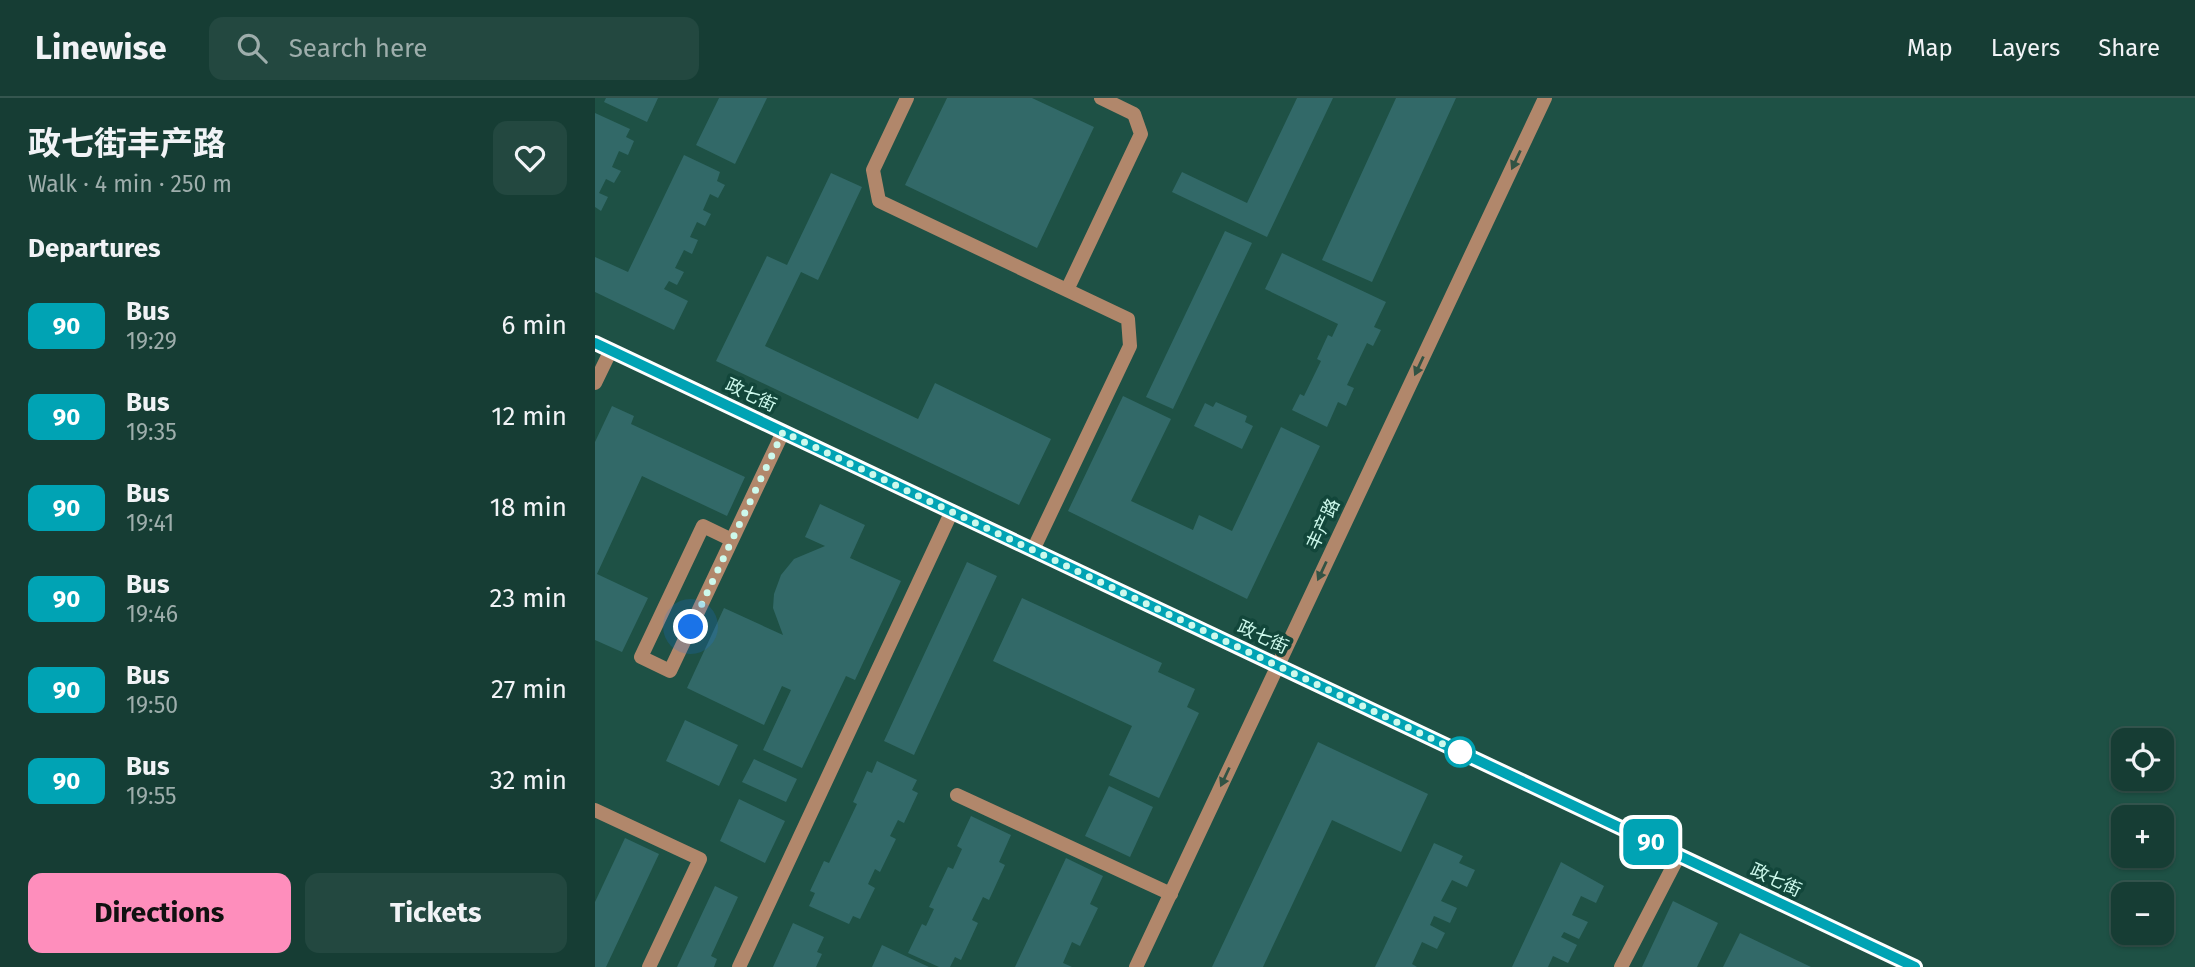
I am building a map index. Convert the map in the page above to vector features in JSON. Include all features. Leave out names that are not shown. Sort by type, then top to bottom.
[{"type":"street","points":[[907,98],[873,170],[879,201],[1128,319],[1130,346],[1033,550]]},
{"type":"street","points":[[1067,290],[1141,134],[1134,114],[1101,98]]},
{"type":"street","name":"丰产路","points":[[1136,967],[1545,98]]},
{"type":"street","name":"政七街","points":[[595,343],[1915,967]]},
{"type":"street","points":[[595,383],[611,350]]},
{"type":"street","points":[[732,540],[703,526],[641,657],[670,671],[732,540],[783,432]]},
{"type":"street","points":[[739,967],[951,512]]},
{"type":"street","points":[[957,794],[1171,894]]},
{"type":"street","points":[[595,810],[700,859],[649,967]]},
{"type":"street","points":[[1621,967],[1679,855]]},
{"type":"building","points":[[606,98],[658,98],[647,122],[604,102]]},
{"type":"building","points":[[719,98],[767,98],[735,164],[696,145]]},
{"type":"building","points":[[947,98],[1032,98],[1094,127],[1037,248],[905,185]]},
{"type":"building","points":[[1297,98],[1333,98],[1267,237],[1172,192],[1182,172],[1247,203]]},
{"type":"building","points":[[1396,98],[1456,98],[1372,282],[1322,260]]},
{"type":"building","points":[[595,113],[630,129],[626,137],[634,141],[628,155],[619,151],[612,167],[621,171],[614,183],[606,179],[599,193],[608,197],[601,211],[595,207]]},
{"type":"building","points":[[684,155],[720,172],[717,181],[725,185],[718,198],[710,194],[703,210],[711,214],[705,226],[697,222],[690,237],[698,240],[692,254],[684,250],[675,268],[684,272],[677,285],[669,281],[664,289],[688,301],[674,330],[595,292],[595,257],[628,272]]},
{"type":"building","points":[[831,173],[862,187],[818,280],[801,272],[765,346],[918,419],[935,383],[1051,439],[1019,505],[716,361],[767,256],[787,265]]},
{"type":"building","points":[[1225,231],[1252,243],[1173,409],[1146,397]]},
{"type":"building","points":[[1282,253],[1386,302],[1374,327],[1381,330],[1373,346],[1367,343],[1347,385],[1354,388],[1346,406],[1338,402],[1327,427],[1292,410],[1300,394],[1304,396],[1321,361],[1317,359],[1328,335],[1332,337],[1338,324],[1265,289]]},
{"type":"building","points":[[1123,396],[1171,419],[1131,501],[1193,530],[1199,515],[1232,531],[1281,427],[1320,446],[1247,599],[1068,511]]},
{"type":"building","points":[[1216,402],[1247,416],[1245,422],[1253,426],[1242,449],[1194,426],[1205,403],[1213,407]]},
{"type":"building","points":[[612,406],[634,416],[631,424],[745,477],[727,516],[642,476],[597,574],[648,598],[622,652],[595,640],[595,442]]},
{"type":"building","points":[[820,504],[865,525],[850,558],[901,581],[855,680],[846,676],[802,768],[763,750],[791,690],[782,686],[764,725],[687,688],[724,608],[783,635],[773,608],[774,594],[781,575],[794,559],[825,546],[805,537]]},
{"type":"building","points":[[967,562],[997,576],[914,755],[884,741]]},
{"type":"building","points":[[1022,598],[1162,663],[1158,672],[1195,689],[1187,707],[1199,713],[1159,798],[1109,775],[1132,726],[993,661]]},
{"type":"building","points":[[685,720],[738,745],[719,786],[666,761]]},
{"type":"building","points":[[1318,742],[1428,794],[1401,852],[1332,820],[1263,967],[1212,967]]},
{"type":"building","points":[[754,759],[797,779],[786,802],[742,782]]},
{"type":"building","points":[[877,761],[917,780],[912,790],[918,793],[904,823],[898,820],[890,836],[896,839],[880,872],[875,869],[868,884],[875,888],[860,919],[853,916],[849,924],[809,906],[815,893],[810,891],[824,861],[829,863],[857,804],[853,802],[867,771],[872,773]]},
{"type":"building","points":[[1109,786],[1153,807],[1130,857],[1085,836]]},
{"type":"building","points":[[739,799],[785,821],[765,863],[720,841]]},
{"type":"building","points":[[971,816],[1011,835],[999,862],[1005,865],[989,900],[983,897],[972,920],[978,923],[961,960],[955,957],[950,967],[939,967],[908,953],[922,924],[926,926],[934,909],[929,907],[948,867],[953,869],[962,849],[957,846]]},
{"type":"building","points":[[625,838],[659,854],[606,967],[595,967],[595,902]]},
{"type":"building","points":[[1434,843],[1463,856],[1459,863],[1475,870],[1467,887],[1452,880],[1441,901],[1457,908],[1450,923],[1434,916],[1430,925],[1445,933],[1437,949],[1422,942],[1412,964],[1417,967],[1375,967]]},
{"type":"building","points":[[1066,858],[1103,876],[1090,904],[1098,908],[1080,946],[1072,942],[1063,963],[1072,967],[1015,967]]},
{"type":"building","points":[[1561,862],[1604,886],[1596,903],[1581,896],[1572,915],[1588,922],[1579,939],[1564,932],[1561,937],[1577,945],[1568,963],[1553,956],[1548,967],[1512,967]]},
{"type":"building","points":[[715,886],[738,897],[711,956],[717,959],[714,967],[677,967]]},
{"type":"building","points":[[1673,901],[1718,923],[1697,967],[1642,967]]},
{"type":"building","points":[[793,923],[824,937],[817,952],[822,954],[816,967],[773,967]]},
{"type":"building","points":[[1740,933],[1811,967],[1723,967]]},
{"type":"building","points":[[882,945],[929,967],[872,967]]},
{"type":"bus line","name":"90","points":[[595,343],[1915,967]]},
{"type":"route","points":[[691,627],[783,432],[1460,752]]}]
